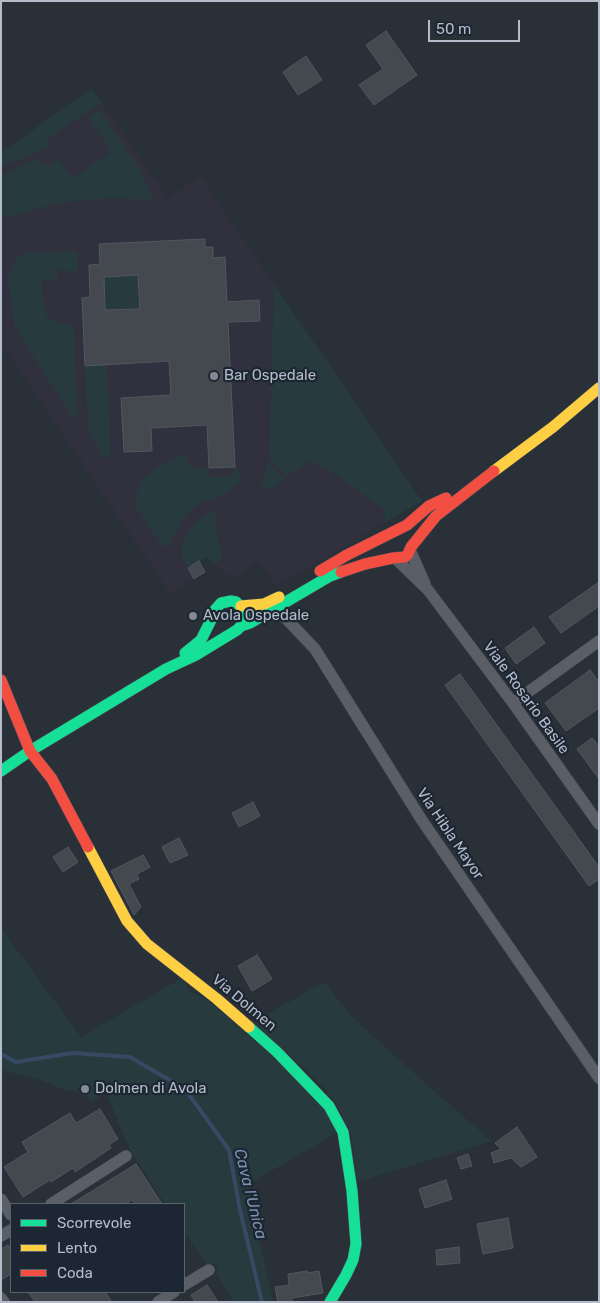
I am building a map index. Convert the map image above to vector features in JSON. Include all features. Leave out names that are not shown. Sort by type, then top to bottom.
[{"type":"main road","points":[[1,770],[166,670],[196,655],[237,629],[330,576],[365,564],[405,556],[436,516],[553,427],[599,388]]},
{"type":"main road","points":[[241,606],[264,604],[276,598],[347,556],[407,525],[429,506],[480,481]]},
{"type":"main road","points":[[394,558],[386,553],[384,546],[386,537],[391,533],[405,534],[410,540],[410,548]]},
{"type":"main road","points":[[166,670],[201,640],[217,606],[221,603],[231,600],[236,602],[244,610],[245,616],[244,621],[237,629],[223,631],[219,628],[213,616]]},
{"type":"main road","name":"Via Dolmen","points":[[1,680],[30,751],[52,779],[127,921],[147,944],[217,999],[277,1052],[329,1106],[339,1122],[343,1132],[352,1191],[356,1244],[353,1260],[330,1302]]},
{"type":"street","points":[[410,548],[428,590]]},
{"type":"street","points":[[394,558],[428,590]]},
{"type":"street","name":"Viale Rosario Basile","points":[[428,590],[599,824]]},
{"type":"street","name":"Via Hibla Mayor","points":[[276,608],[315,649],[421,819],[599,1078]]},
{"type":"street","points":[[512,703],[599,641]]},
{"type":"street","points":[[59,1202],[126,1156]]},
{"type":"street","points":[[1,1199],[10,1213]]},
{"type":"street","points":[[185,1284],[209,1270]]},
{"type":"street","points":[[158,1302],[172,1293]]},
{"type":"street","points":[[1,1298],[4,1302]]},
{"type":"shaded area","points":[[92,89],[168,199],[200,176],[422,501],[277,586],[257,561],[234,579],[214,565],[207,557],[199,562],[205,572],[170,593],[8,352],[1,356],[1,152]]},
{"type":"green space","points":[[92,89],[102,102],[46,140],[50,146],[1,167],[1,152]]},
{"type":"green space","points":[[99,110],[139,168],[155,201],[119,198],[81,200],[47,206],[11,217],[1,216],[1,175],[29,162],[38,160],[49,166],[59,159],[73,178],[111,152],[88,117]]},
{"type":"green space","points":[[77,251],[78,272],[58,270],[58,279],[41,280],[45,314],[63,324],[74,323],[77,415],[74,419],[14,324],[8,279],[10,270],[17,257],[24,253]]},
{"type":"green space","points":[[138,275],[140,309],[105,310],[104,277]]},
{"type":"green space","points":[[274,284],[422,501],[386,522],[383,508],[320,465],[310,461],[287,476],[269,459]]},
{"type":"green space","points":[[107,364],[111,455],[107,460],[88,433],[85,366]]},
{"type":"green space","points":[[182,453],[192,468],[209,468],[210,477],[229,477],[235,467],[242,479],[231,491],[223,496],[199,503],[182,521],[169,544],[162,546],[135,506],[136,495],[142,479]]},
{"type":"green space","points":[[268,463],[285,479],[269,491],[261,483]]},
{"type":"green space","points":[[216,510],[218,539],[223,558],[214,565],[207,557],[188,568],[182,556],[182,544],[197,521]]},
{"type":"green space","points":[[1,928],[81,1037],[182,978],[190,991],[218,1008],[325,1105],[338,1132],[249,1184],[273,1302],[234,1302],[216,1273],[218,1269],[214,1264],[207,1265],[185,1233],[185,1203],[164,1203],[129,1148],[106,1093],[92,1101],[77,1091],[64,1090],[41,1080],[1,1070]]},
{"type":"green space","points":[[324,982],[353,1018],[492,1141],[357,1182],[351,1133],[335,1102],[324,1088],[253,1022]]},
{"type":"building","points":[[386,31],[417,75],[374,105],[359,85],[383,69],[366,45]]},
{"type":"building","points":[[306,56],[322,80],[298,95],[283,72]]},
{"type":"building","points":[[205,239],[205,247],[213,247],[213,258],[225,257],[227,302],[259,300],[260,321],[228,322],[235,467],[209,468],[207,425],[151,428],[152,451],[124,452],[121,398],[171,395],[169,361],[85,366],[82,298],[90,297],[89,265],[100,264],[99,244]],"holes":[[[138,275],[140,309],[105,310],[104,277]]]},
{"type":"building","points":[[199,561],[205,572],[194,579],[188,568]]},
{"type":"building","points":[[599,582],[599,606],[561,633],[549,617]]},
{"type":"building","points":[[534,627],[545,643],[516,664],[505,648]]},
{"type":"building","points":[[590,670],[599,682],[599,708],[566,731],[545,703]]},
{"type":"building","points":[[460,674],[599,867],[599,879],[589,886],[445,685]]},
{"type":"building","points":[[592,738],[599,746],[599,779],[577,749]]},
{"type":"building","points":[[253,802],[260,816],[239,827],[232,813]]},
{"type":"building","points":[[179,838],[188,855],[170,863],[162,847]]},
{"type":"building","points":[[68,847],[78,862],[63,872],[53,857]]},
{"type":"building","points":[[143,855],[150,867],[137,874],[139,879],[129,884],[141,907],[134,915],[111,871]]},
{"type":"building","points":[[257,955],[272,979],[252,991],[238,966]]},
{"type":"building","points":[[100,1109],[118,1139],[109,1145],[111,1148],[75,1172],[73,1168],[23,1197],[4,1167],[28,1152],[22,1142],[70,1113],[76,1123]]},
{"type":"building","points":[[517,1127],[537,1157],[521,1167],[511,1158],[494,1163],[491,1153],[501,1149],[495,1143]]},
{"type":"building","points":[[468,1154],[472,1166],[461,1169],[457,1158]]},
{"type":"building","points":[[136,1164],[161,1203],[134,1203],[132,1200],[127,1203],[73,1203]]},
{"type":"building","points":[[446,1180],[452,1199],[425,1208],[419,1189]]},
{"type":"building","points":[[508,1218],[513,1248],[483,1254],[477,1224]]},
{"type":"building","points":[[8,1245],[10,1249],[10,1275],[1,1280],[1,1249]]},
{"type":"building","points":[[459,1247],[460,1263],[437,1265],[436,1250]]},
{"type":"building","points":[[307,1271],[307,1273],[319,1271],[323,1293],[292,1298],[292,1302],[278,1302],[275,1287],[289,1285],[288,1274]]},
{"type":"building","points":[[207,1285],[218,1302],[195,1302],[191,1295]]},
{"type":"building","points":[[29,1293],[106,1293],[112,1302],[35,1302]]},
{"type":"waterway","name":"Cava l'Unica","points":[[1,1054],[16,1062],[73,1053],[130,1057],[185,1089],[229,1150],[240,1210],[262,1302]]},
{"type":"traffic: fast","points":[[1,771],[30,751],[166,669],[196,655],[241,626],[250,623],[330,576],[341,572]]},
{"type":"traffic: fast","points":[[185,653],[201,640],[214,611],[221,603],[236,602],[244,610],[245,616]]},
{"type":"traffic: fast","points":[[249,1027],[277,1052],[329,1106],[343,1132],[352,1191],[356,1244],[353,1260],[330,1302]]},
{"type":"traffic: slow","points":[[494,471],[553,427],[599,388]]},
{"type":"traffic: slow","points":[[241,606],[264,604],[279,597]]},
{"type":"traffic: slow","points":[[88,847],[127,921],[147,944],[217,999],[249,1027]]},
{"type":"traffic: jam","points":[[341,572],[365,564],[405,557],[436,516],[494,471]]},
{"type":"traffic: jam","points":[[320,571],[347,555],[407,525],[429,506],[446,498]]},
{"type":"traffic: jam","points":[[1,680],[30,751],[52,779],[88,847]]},
{"type":"place","name":"Bar Ospedale","points":[[214,376]]},
{"type":"place","name":"Avola Ospedale","points":[[193,616]]},
{"type":"place","name":"Dolmen di Avola","points":[[85,1089]]}]
